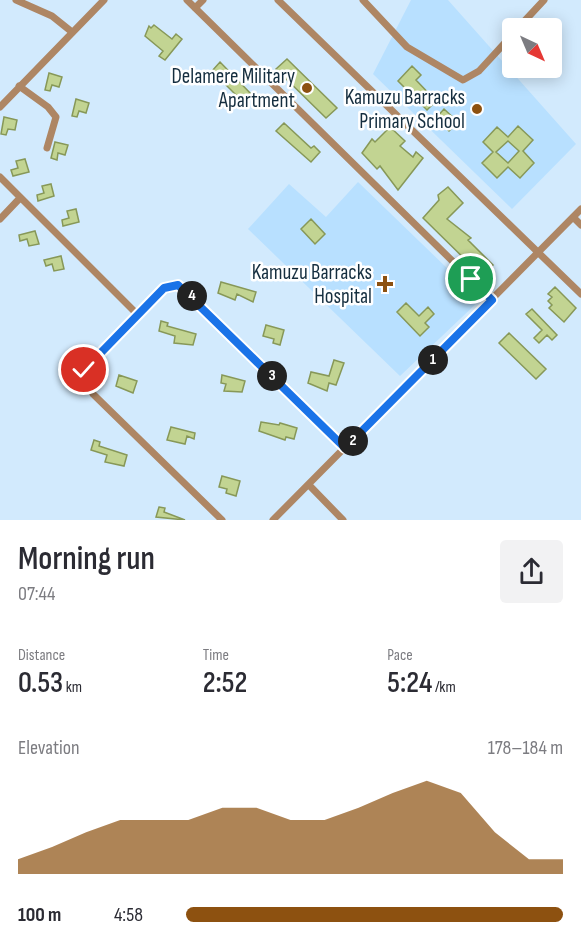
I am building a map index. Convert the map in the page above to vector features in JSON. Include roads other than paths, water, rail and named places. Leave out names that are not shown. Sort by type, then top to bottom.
[{"type":"street","points":[[16,0],[52,16],[72,32]]},
{"type":"street","points":[[0,107],[104,0]]},
{"type":"street","points":[[187,0],[492,300]]},
{"type":"street","points":[[195,8],[203,0]]},
{"type":"street","points":[[278,0],[581,294]]},
{"type":"street","points":[[363,0],[407,47],[463,80],[479,71],[502,46]]},
{"type":"street","points":[[527,18],[544,0]]},
{"type":"street","points":[[19,86],[48,107],[56,117],[47,148]]},
{"type":"street","points":[[0,177],[137,314]]},
{"type":"street","points":[[0,219],[20,198]]},
{"type":"street","points":[[273,520],[581,210]]},
{"type":"street","points":[[573,218],[581,225]]},
{"type":"street","points":[[222,520],[85,383],[83,374],[86,367],[164,288],[174,284],[182,286],[345,448]]},
{"type":"street","points":[[309,485],[343,520]]},
{"type":"place","name":"Delamere Military Apartment","points":[[307,88]]},
{"type":"place","name":"Kamuzu Barracks Primary School","points":[[477,109]]},
{"type":"place","name":"Kamuzu Barracks Hospital","points":[[385,284]]}]
